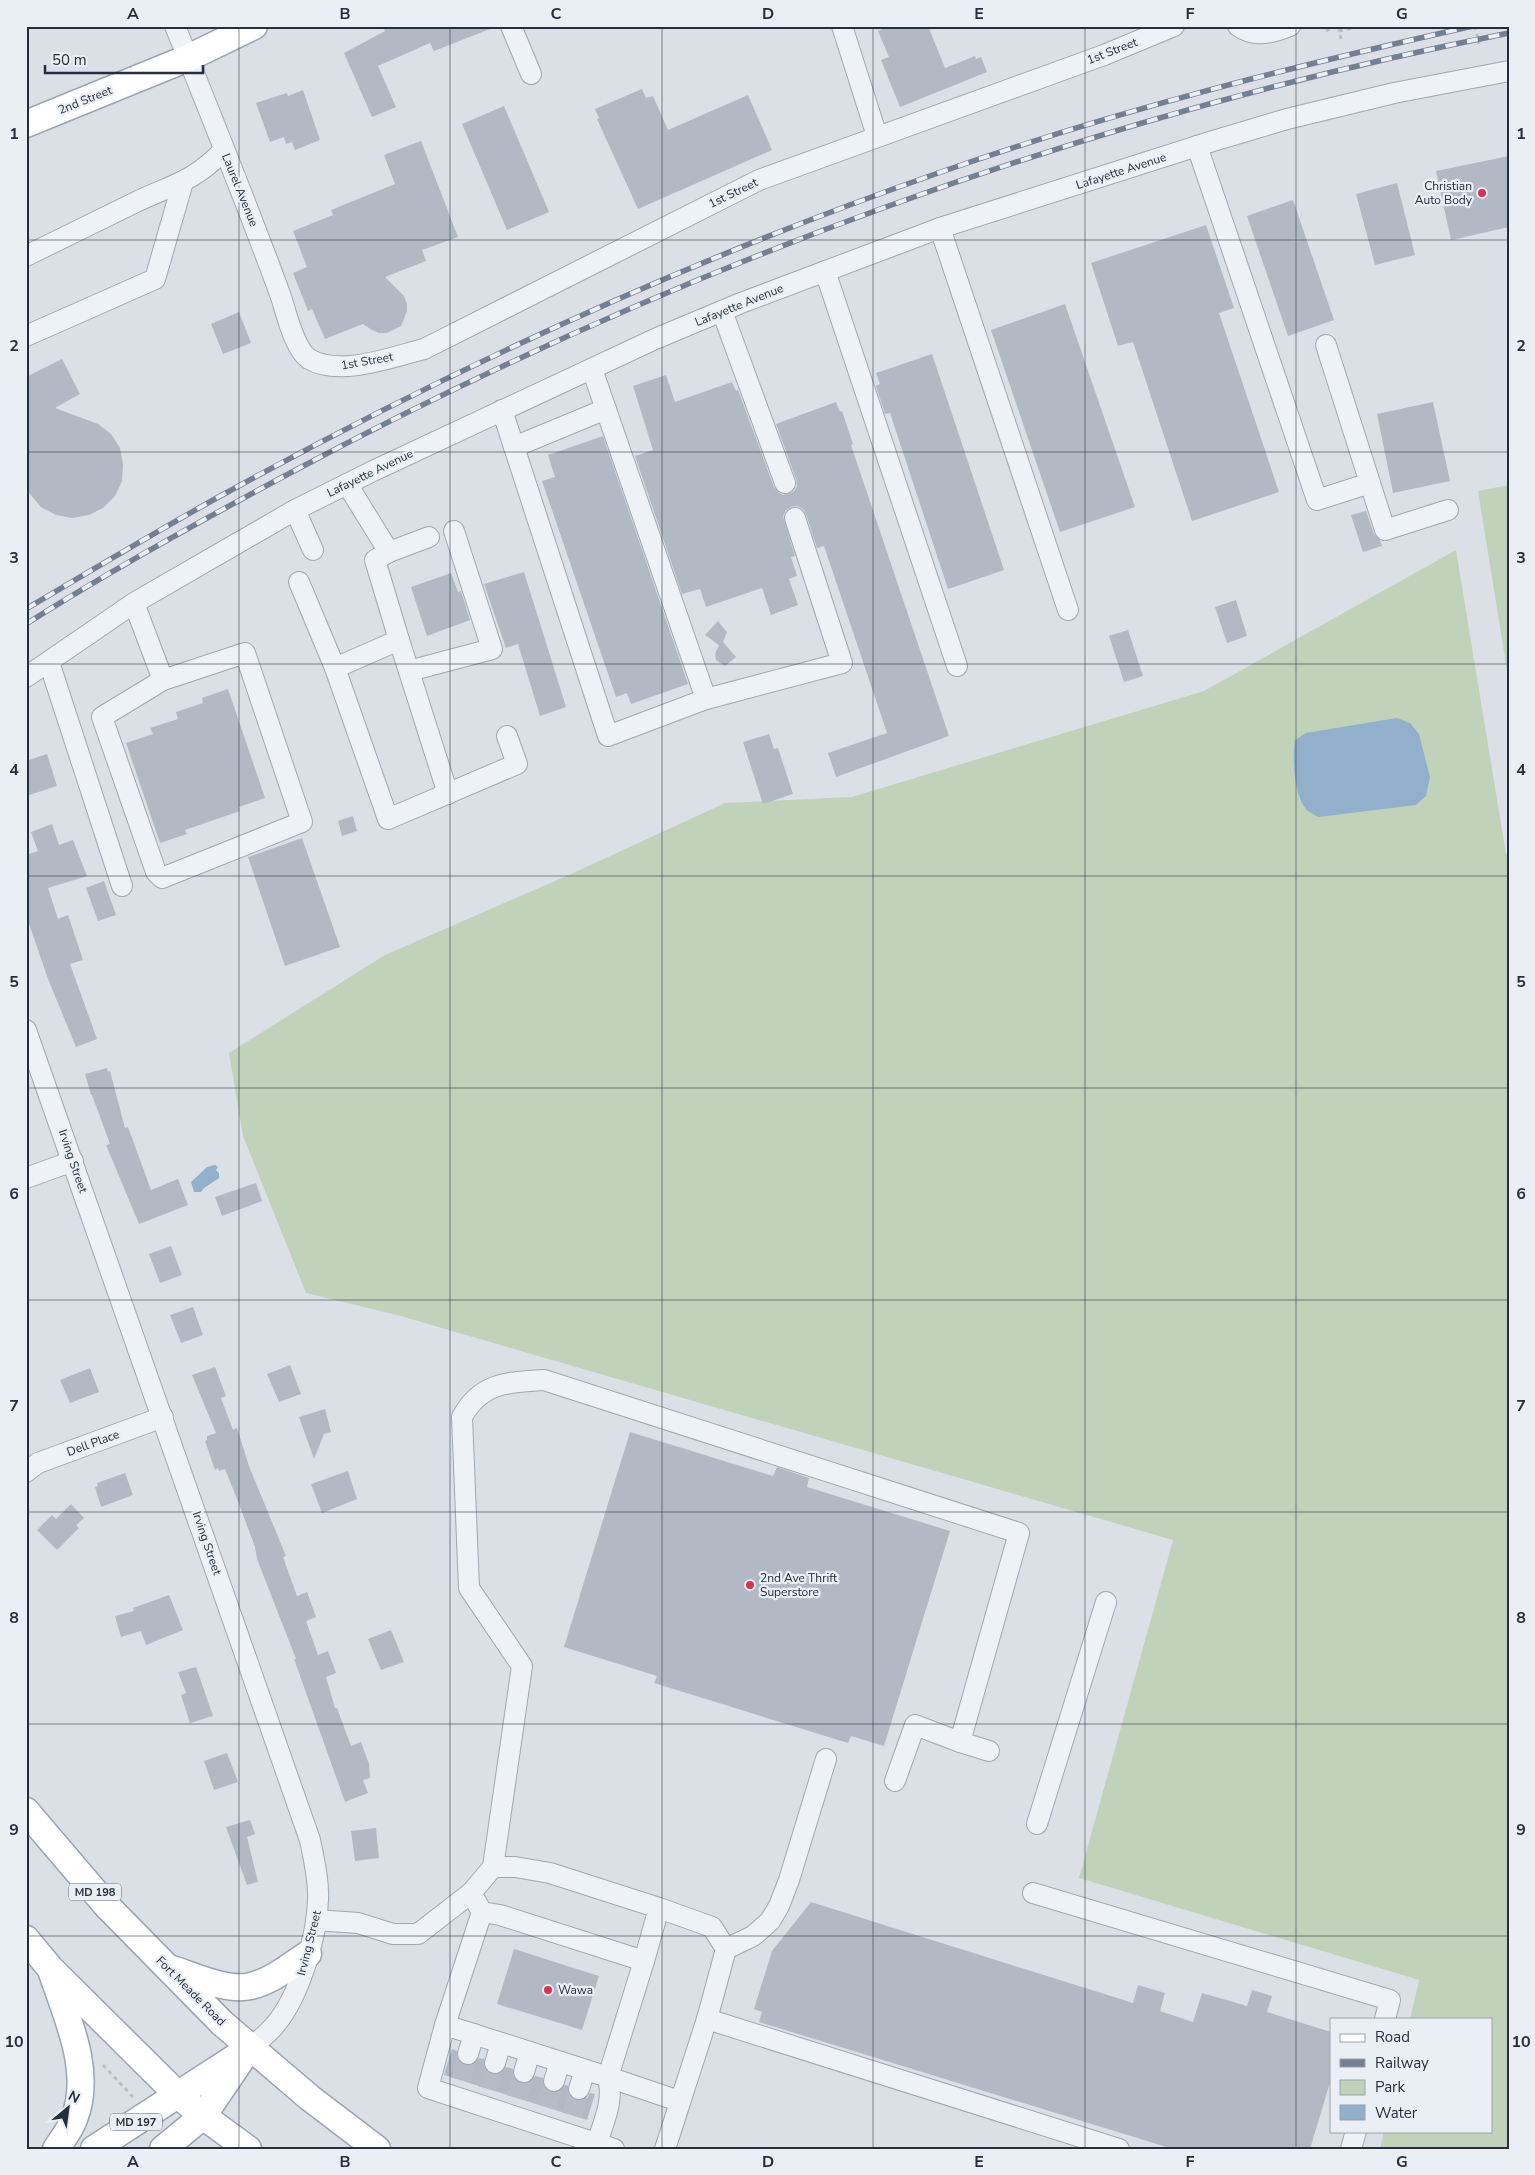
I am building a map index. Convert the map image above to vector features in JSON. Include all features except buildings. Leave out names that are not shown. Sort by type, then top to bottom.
[{"type":"main road","name":"2nd Street","points":[[26,124],[188,58],[254,26]]},
{"type":"main road","name":"Fort Meade Road","points":[[26,1811],[107,1906],[250,2048],[377,2149]]},
{"type":"main road","points":[[26,1939],[50,1968],[178,2095],[248,2149]]},
{"type":"main road","points":[[168,1968],[217,1984],[249,1987],[270,1978],[308,1954]]},
{"type":"main road","points":[[50,1968],[75,2045],[80,2072],[81,2094],[74,2121],[56,2149]]},
{"type":"main road","name":"MD 197","points":[[94,2149],[250,2048]]},
{"type":"main road","name":"MD 197","points":[[163,2149],[203,2116],[250,2048]]},
{"type":"street","name":"Laurel Avenue","points":[[175,26],[296,342],[304,353]]},
{"type":"street","points":[[511,26],[532,74]]},
{"type":"street","name":"1st Street","points":[[304,353],[308,358],[324,365],[336,366],[375,361],[424,349],[758,180],[1104,55],[1174,26]]},
{"type":"street","points":[[1238,26],[1246,32],[1256,34],[1290,26]]},
{"type":"street","points":[[844,27],[877,136]]},
{"type":"street","name":"Lafayette Avenue","points":[[26,677],[134,603],[295,510],[502,410],[722,311],[940,228],[1197,146],[1394,93],[1459,79],[1509,71]]},
{"type":"street","points":[[1197,146],[1317,500],[1370,483]]},
{"type":"street","points":[[26,256],[149,196],[183,182],[208,167],[224,150]]},
{"type":"street","points":[[26,336],[155,279],[183,182]]},
{"type":"street","points":[[940,228],[1068,610]]},
{"type":"street","points":[[824,271],[957,666]]},
{"type":"street","points":[[722,311],[785,483]]},
{"type":"street","points":[[1326,345],[1385,530],[1448,510]]},
{"type":"street","points":[[592,369],[706,699]]},
{"type":"street","points":[[514,447],[606,409]]},
{"type":"street","points":[[502,410],[608,736],[706,699],[842,663],[795,518]]},
{"type":"street","points":[[347,484],[389,552]]},
{"type":"street","points":[[295,510],[313,550]]},
{"type":"street","points":[[409,671],[492,649],[454,531]]},
{"type":"street","points":[[429,537],[389,552],[375,560],[448,794]]},
{"type":"street","points":[[298,582],[335,668],[388,819],[518,764],[507,736]]},
{"type":"street","points":[[134,603],[162,680]]},
{"type":"street","points":[[335,668],[399,640]]},
{"type":"street","points":[[245,653],[302,822],[162,878],[156,872],[102,717],[162,680],[245,653]]},
{"type":"street","points":[[49,662],[122,886]]},
{"type":"street","name":"Irving Street","points":[[26,1030],[74,1161],[310,1840],[318,1882],[316,1920],[308,1954],[299,1985],[286,2011],[274,2026],[250,2048]]},
{"type":"street","points":[[26,1178],[74,1161]]},
{"type":"street","points":[[316,1920],[358,1923],[393,1934],[418,1934],[472,1893],[493,1867],[522,1666],[470,1588],[462,1417],[474,1398],[491,1387],[544,1380],[1020,1533],[960,1742]]},
{"type":"street","name":"Dell Place","points":[[26,1472],[38,1463],[163,1417]]},
{"type":"street","points":[[1037,1824],[1106,1602]]},
{"type":"street","points":[[896,1781],[915,1725],[989,1751]]},
{"type":"street","points":[[726,1949],[753,1936],[770,1921],[779,1906],[789,1880],[826,1759]]},
{"type":"street","points":[[493,1867],[515,1867],[550,1873],[712,1926],[726,1949],[707,2019],[665,2149]]},
{"type":"street","points":[[472,1893],[482,1912],[445,2025],[428,2088],[458,2089],[514,2106],[569,2124],[606,2146],[612,2091],[608,2077],[644,1961],[658,1908]]},
{"type":"street","points":[[1033,1894],[1390,2000],[1385,2018]]},
{"type":"street","points":[[482,1912],[500,1915],[644,1961]]},
{"type":"street","points":[[707,2019],[1119,2149]]},
{"type":"street","points":[[445,2025],[679,2101]]},
{"type":"street","points":[[468,2054],[474,2034]]},
{"type":"street","points":[[495,2063],[501,2043]]},
{"type":"street","points":[[524,2072],[530,2052]]},
{"type":"street","points":[[554,2081],[560,2062]]},
{"type":"street","points":[[579,2089],[585,2070]]},
{"type":"street","points":[[1351,2149],[1356,2132]]},
{"type":"path","points":[[1326,32],[1335,26]]},
{"type":"path","points":[[1341,39],[1339,31],[1357,26]]},
{"type":"path","points":[[1475,26],[1479,44]]},
{"type":"path","points":[[100,2062],[136,2099]]},
{"type":"green space","points":[[1509,485],[1509,683],[1478,491]]},
{"type":"green space","points":[[1456,550],[1506,854],[1509,854],[1509,2149],[1380,2149],[1384,2132],[1492,2132],[1492,2018],[1410,2018],[1419,1980],[1079,1878],[1173,1540],[397,1315],[306,1293],[243,1136],[229,1053],[385,955],[571,874],[725,803],[852,797],[1204,691]]},
{"type":"water","points":[[1397,718],[1410,723],[1419,734],[1430,777],[1426,796],[1416,805],[1318,817],[1308,811],[1303,805],[1297,788],[1294,767],[1295,740],[1306,733]]},
{"type":"water","points":[[215,1165],[218,1167],[216,1170],[219,1173],[219,1178],[201,1192],[194,1192],[191,1182],[207,1167]]},
{"type":"tunnel","points":[[461,2080],[468,2054]]},
{"type":"tunnel","points":[[488,2089],[495,2063]]},
{"type":"tunnel","points":[[517,2098],[524,2072]]},
{"type":"tunnel","points":[[546,2107],[554,2081]]},
{"type":"tunnel","points":[[572,2115],[579,2089]]},
{"type":"railway","points":[[26,609],[224,494],[398,403],[486,359],[576,318],[666,278],[757,241],[941,172],[1072,129],[1205,91],[1473,26]]},
{"type":"railway","points":[[26,624],[125,564],[191,527],[292,472],[437,398],[584,329],[733,266],[884,208],[1038,155],[1193,108],[1350,68],[1509,33]]},
{"type":"place","name":"Christian Auto Body","points":[[1482,193]]},
{"type":"place","name":"2nd Ave Thrift Superstore","points":[[750,1585]]},
{"type":"place","name":"Wawa","points":[[548,1990]]}]
